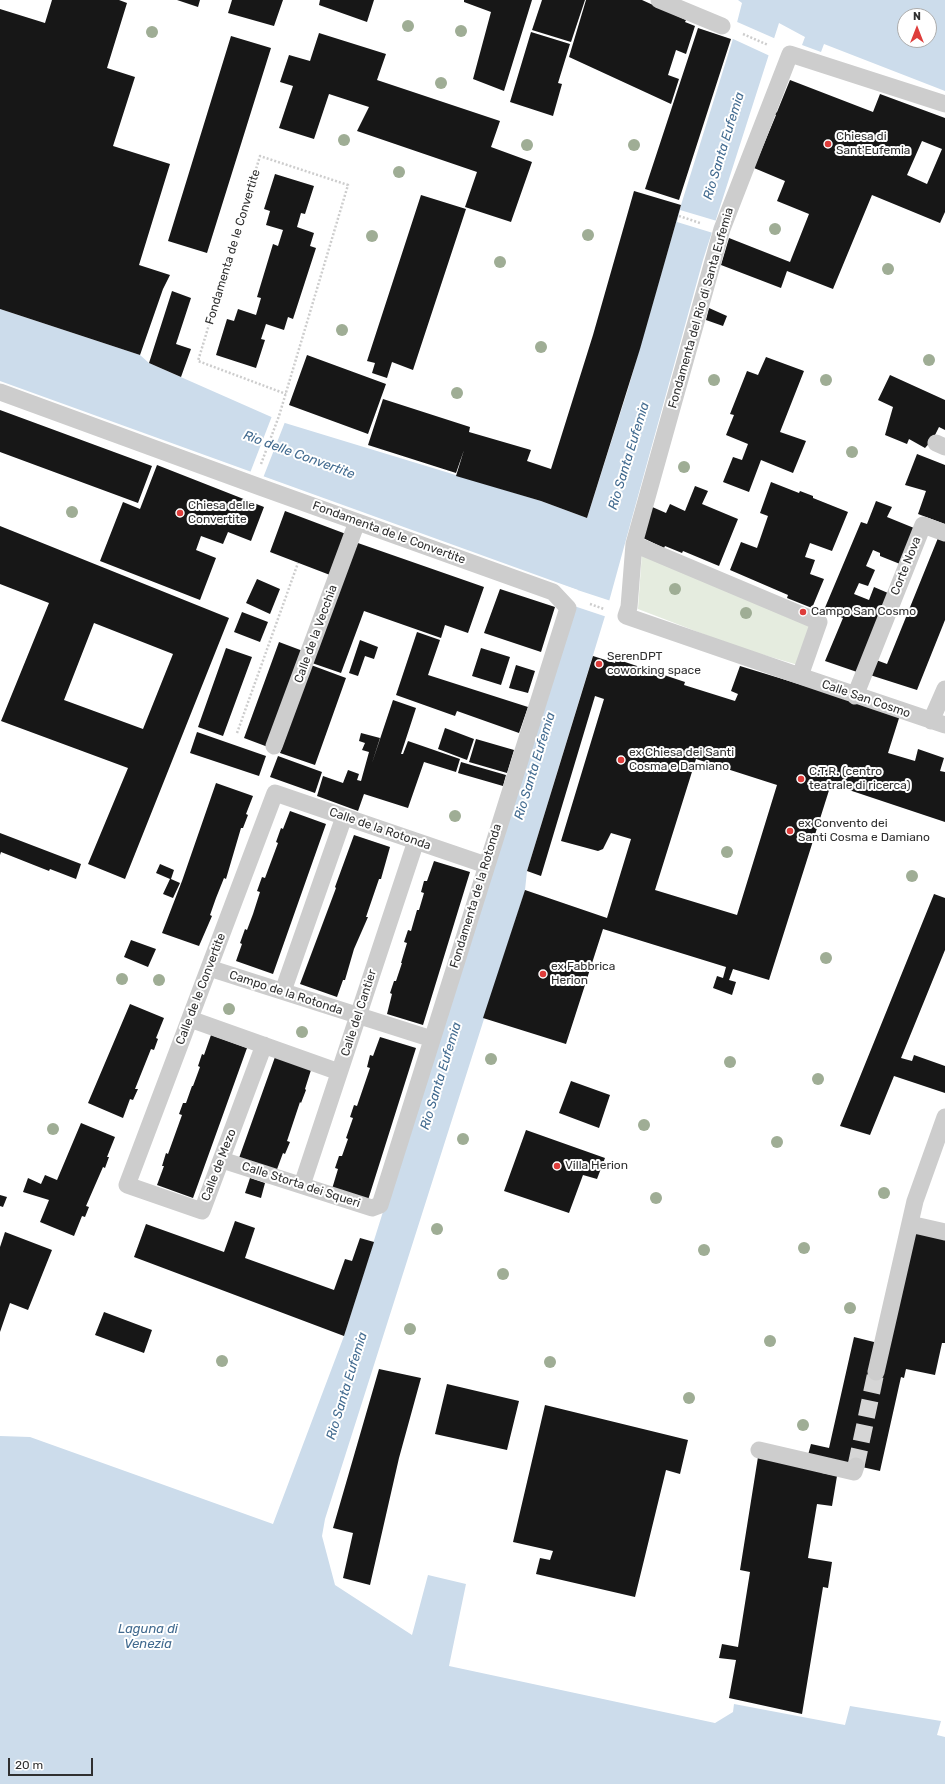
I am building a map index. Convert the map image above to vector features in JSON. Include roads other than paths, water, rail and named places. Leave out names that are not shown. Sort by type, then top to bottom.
[{"type":"street","points":[[659,0],[722,26]]},
{"type":"street","name":"Fondamenta del Rio di Santa Eufemia","points":[[634,544],[722,229],[790,54],[945,104]]},
{"type":"street","name":"Fondamenta de le Convertite","points":[[0,392],[253,485],[553,592]]},
{"type":"street","name":"Calle de la Vecchia","points":[[274,746],[357,522]]},
{"type":"street","name":"Corte Nova","points":[[855,696],[923,525],[945,533]]},
{"type":"street","points":[[634,544],[819,622],[800,676],[626,616],[629,607],[634,544]]},
{"type":"street","name":"Fondamenta de la Rotonda","points":[[380,1205],[568,608],[553,592]]},
{"type":"street","name":"Calle San Cosmo","points":[[800,676],[855,696],[938,723]]},
{"type":"street","points":[[938,723],[945,689]]},
{"type":"street","name":"Calle de la Rotonda","points":[[275,793],[486,865]]},
{"type":"street","name":"Calle de le Convertite","points":[[128,1185],[275,793]]},
{"type":"street","points":[[282,991],[344,816]]},
{"type":"street","name":"Calle del Cantier","points":[[302,1185],[416,841]]},
{"type":"street","name":"Campo de la Rotonda","points":[[209,968],[432,1039]]},
{"type":"street","points":[[190,1019],[339,1072]]},
{"type":"street","name":"Calle de Mezo","points":[[128,1185],[202,1212],[264,1045]]},
{"type":"street","points":[[876,1372],[915,1201],[945,1117]]},
{"type":"street","name":"Calle Storta dei Squeri","points":[[222,1160],[372,1208],[380,1205]]},
{"type":"street","points":[[910,1224],[945,1232]]},
{"type":"street","points":[[759,1450],[854,1472],[856,1466]]},
{"type":"water","points":[[738,0],[945,0],[945,91],[824,44],[821,52],[802,45],[805,37],[779,23],[703,260],[605,616],[527,871],[525,890],[325,1519],[322,1536],[335,1585],[412,1635],[428,1575],[466,1584],[449,1666],[715,1723],[733,1712],[734,1704],[845,1725],[850,1706],[941,1721],[937,1735],[945,1737],[945,1784],[0,1784],[0,1436],[30,1437],[273,1524],[344,1336],[578,590],[0,381],[0,309],[140,355],[149,363],[285,423],[541,501],[587,518],[628,389],[681,205],[732,42],[742,3]]},
{"type":"tunnel","points":[[856,1466],[876,1372]]},
{"type":"place","name":"Chiesa di Sant'Eufemia","points":[[828,144]]},
{"type":"place","name":"Chiesa delle Convertite","points":[[180,513]]},
{"type":"place","name":"Campo San Cosmo","points":[[803,612]]},
{"type":"place","name":"SerenDPT coworking space","points":[[599,664]]},
{"type":"place","name":"ex Chiesa dei Santi Cosma e Damiano","points":[[621,760]]},
{"type":"place","name":"C.T.R. (centro teatrale di ricerca)","points":[[801,779]]},
{"type":"place","name":"ex Convento dei Santi Cosma e Damiano","points":[[790,831]]},
{"type":"place","name":"ex Fabbrica Herion","points":[[543,974]]},
{"type":"place","name":"Villa Herion","points":[[557,1166]]},
{"type":"water label","name":"Rio Santa Eufemia","points":[[724,146]]},
{"type":"water label","name":"Rio delle Convertite","points":[[299,455]]},
{"type":"water label","name":"Rio Santa Eufemia","points":[[629,456]]},
{"type":"water label","name":"Rio Santa Eufemia","points":[[535,766]]},
{"type":"water label","name":"Rio Santa Eufemia","points":[[441,1076]]},
{"type":"water label","name":"Rio Santa Eufemia","points":[[347,1386]]},
{"type":"water label","name":"Laguna di Venezia","points":[[148,1636]]}]
